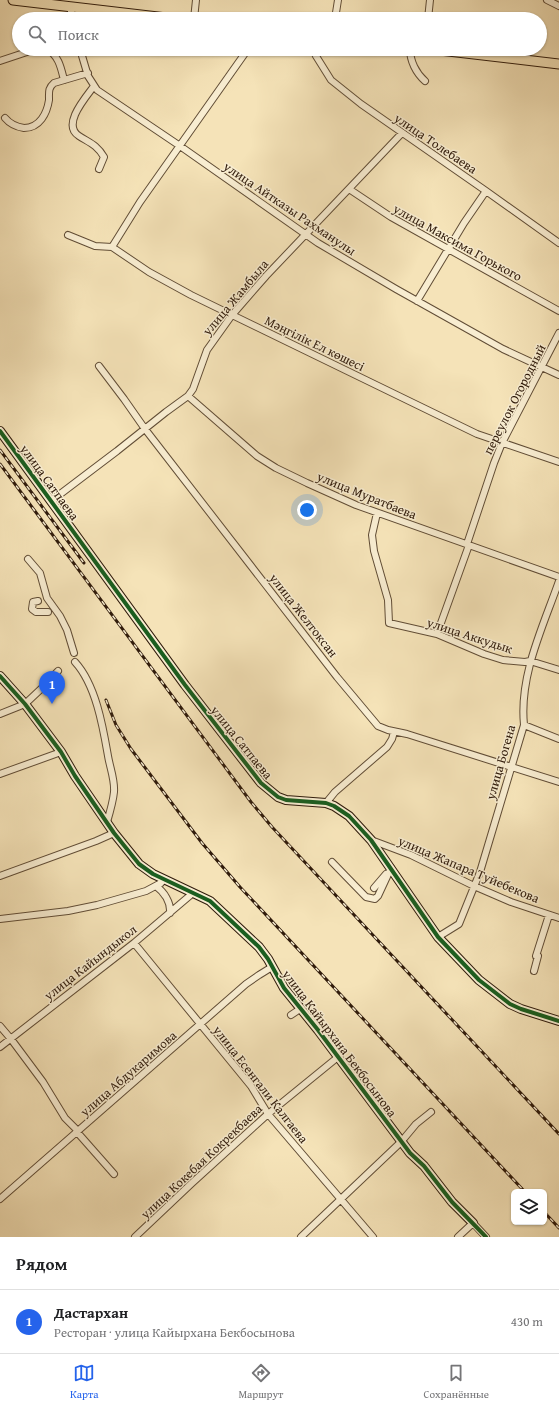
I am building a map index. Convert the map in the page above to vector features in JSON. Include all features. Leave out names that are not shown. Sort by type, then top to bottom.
[{"type":"main road","points":[[13,0],[70,7],[84,4],[132,12]]},
{"type":"main road","points":[[506,56],[559,61]]},
{"type":"street","points":[[195,12],[196,0]]},
{"type":"street","points":[[336,12],[338,0]]},
{"type":"street","points":[[429,12],[430,0]]},
{"type":"street","points":[[547,0],[559,6]]},
{"type":"street","points":[[70,7],[71,12]]},
{"type":"street","points":[[0,61],[15,56]]},
{"type":"street","points":[[56,56],[58,59],[64,80]]},
{"type":"street","name":"улица Айтказы Рахманулы","points":[[82,56],[88,73],[97,90],[180,146],[305,235],[417,301],[503,349],[541,368],[559,375]]},
{"type":"street","points":[[112,247],[140,202],[243,56]]},
{"type":"street","name":"улица Толебаева","points":[[316,56],[331,80],[361,104],[559,243]]},
{"type":"street","points":[[410,56],[416,72],[425,81]]},
{"type":"street","points":[[5,118],[9,123],[20,127],[26,128],[37,125],[44,116],[47,108],[50,88],[54,83],[88,73]]},
{"type":"street","points":[[94,86],[75,115],[72,129],[77,135],[96,146],[102,154],[104,157],[99,169]]},
{"type":"street","name":"улица Жамбыла","points":[[52,501],[188,396],[193,389],[207,350],[232,315],[266,276],[402,134]]},
{"type":"street","name":"улица Максима Горького","points":[[349,189],[391,217],[559,311]]},
{"type":"street","points":[[417,301],[464,223],[486,191]]},
{"type":"street","name":"Мәңгілік Ел көшесі","points":[[68,235],[95,246],[112,247],[150,272],[184,291],[477,434],[559,462]]},
{"type":"street","name":"переулок Огородный","points":[[437,634],[468,545],[494,462],[502,443],[559,333]]},
{"type":"street","name":"улица Желтоксан","points":[[99,366],[124,398],[145,429],[338,677],[378,726],[559,782]]},
{"type":"street","name":"улица Муратбаева","points":[[188,396],[257,456],[328,493],[377,513],[559,577]]},
{"type":"street","name":"улица Сатпаева","points":[[0,431],[180,679],[261,783],[278,797],[286,800],[326,803],[334,806],[349,816],[371,840],[438,937],[479,980],[510,1004],[559,1021]]},
{"type":"street","name":"улица Аккудык","points":[[377,513],[372,535],[374,551],[388,600],[389,623],[437,634],[484,654],[503,660],[530,661],[559,670]]},
{"type":"street","points":[[28,559],[40,573],[47,598],[68,630],[74,653]]},
{"type":"street","name":"улица Богена","points":[[438,937],[459,924],[480,872],[524,725],[522,712],[523,696],[530,661],[559,581]]},
{"type":"street","points":[[38,600],[33,602],[32,609],[36,612],[48,612]]},
{"type":"street","points":[[75,662],[89,682],[96,701],[106,740],[114,791],[107,822]]},
{"type":"street","points":[[0,714],[25,704],[58,670]]},
{"type":"street","name":"улица Кайырхана Бекбосынова","points":[[0,676],[25,704],[61,752],[75,776],[114,833],[139,864],[164,879],[210,901],[259,947],[284,988],[318,1030],[401,1142],[424,1166],[452,1202],[486,1237]]},
{"type":"street","points":[[524,725],[559,739]]},
{"type":"street","points":[[326,803],[334,792],[386,747],[392,739],[394,732]]},
{"type":"street","points":[[0,774],[61,752]]},
{"type":"street","points":[[0,876],[114,833]]},
{"type":"street","name":"улица Жапара Туйебекова","points":[[371,840],[411,855],[474,886],[511,902],[559,918]]},
{"type":"street","points":[[332,862],[366,897],[375,899],[378,889],[391,868]]},
{"type":"street","points":[[0,919],[68,911],[97,905],[146,891],[156,886],[164,879]]},
{"type":"street","points":[[156,886],[167,898],[170,913]]},
{"type":"street","points":[[366,897],[367,894],[378,889]]},
{"type":"street","name":"улица Кайындыкол","points":[[0,1047],[134,943],[193,893]]},
{"type":"street","points":[[534,971],[549,915]]},
{"type":"street","name":"улица Есенгали Калгаева","points":[[134,943],[251,1086],[268,1114],[373,1237]]},
{"type":"street","name":"улица Абдукаримова","points":[[0,1199],[246,984],[259,974],[272,967]]},
{"type":"street","points":[[291,1015],[300,1009]]},
{"type":"street","points":[[0,1026],[12,1039],[65,1118],[114,1174]]},
{"type":"street","name":"улица Кокебая Кокрекбаева","points":[[135,1237],[268,1114],[338,1057]]},
{"type":"street","points":[[301,1237],[342,1200],[401,1142],[416,1124],[431,1112]]},
{"type":"street","points":[[458,1237],[473,1223]]},
{"type":"railway","points":[[0,450],[84,563]]},
{"type":"railway","points":[[0,464],[251,802],[272,827],[559,1134]]},
{"type":"railway","points":[[106,700],[116,725],[131,749],[202,843],[240,887],[522,1189]]},
{"type":"railway","points":[[547,1215],[559,1228]]},
{"type":"cycle path","points":[[0,431],[185,685],[261,783],[278,797],[286,800],[326,803],[334,806],[349,816],[371,840],[438,937],[479,980],[510,1004],[559,1021]]},
{"type":"cycle path","points":[[0,676],[25,704],[61,752],[75,776],[114,833],[139,864],[153,874],[210,901],[259,947],[268,959],[284,988],[318,1030],[410,1153],[424,1166],[452,1202],[486,1237]]},
{"type":"place","name":"Дастархан","points":[[52,704]]}]
